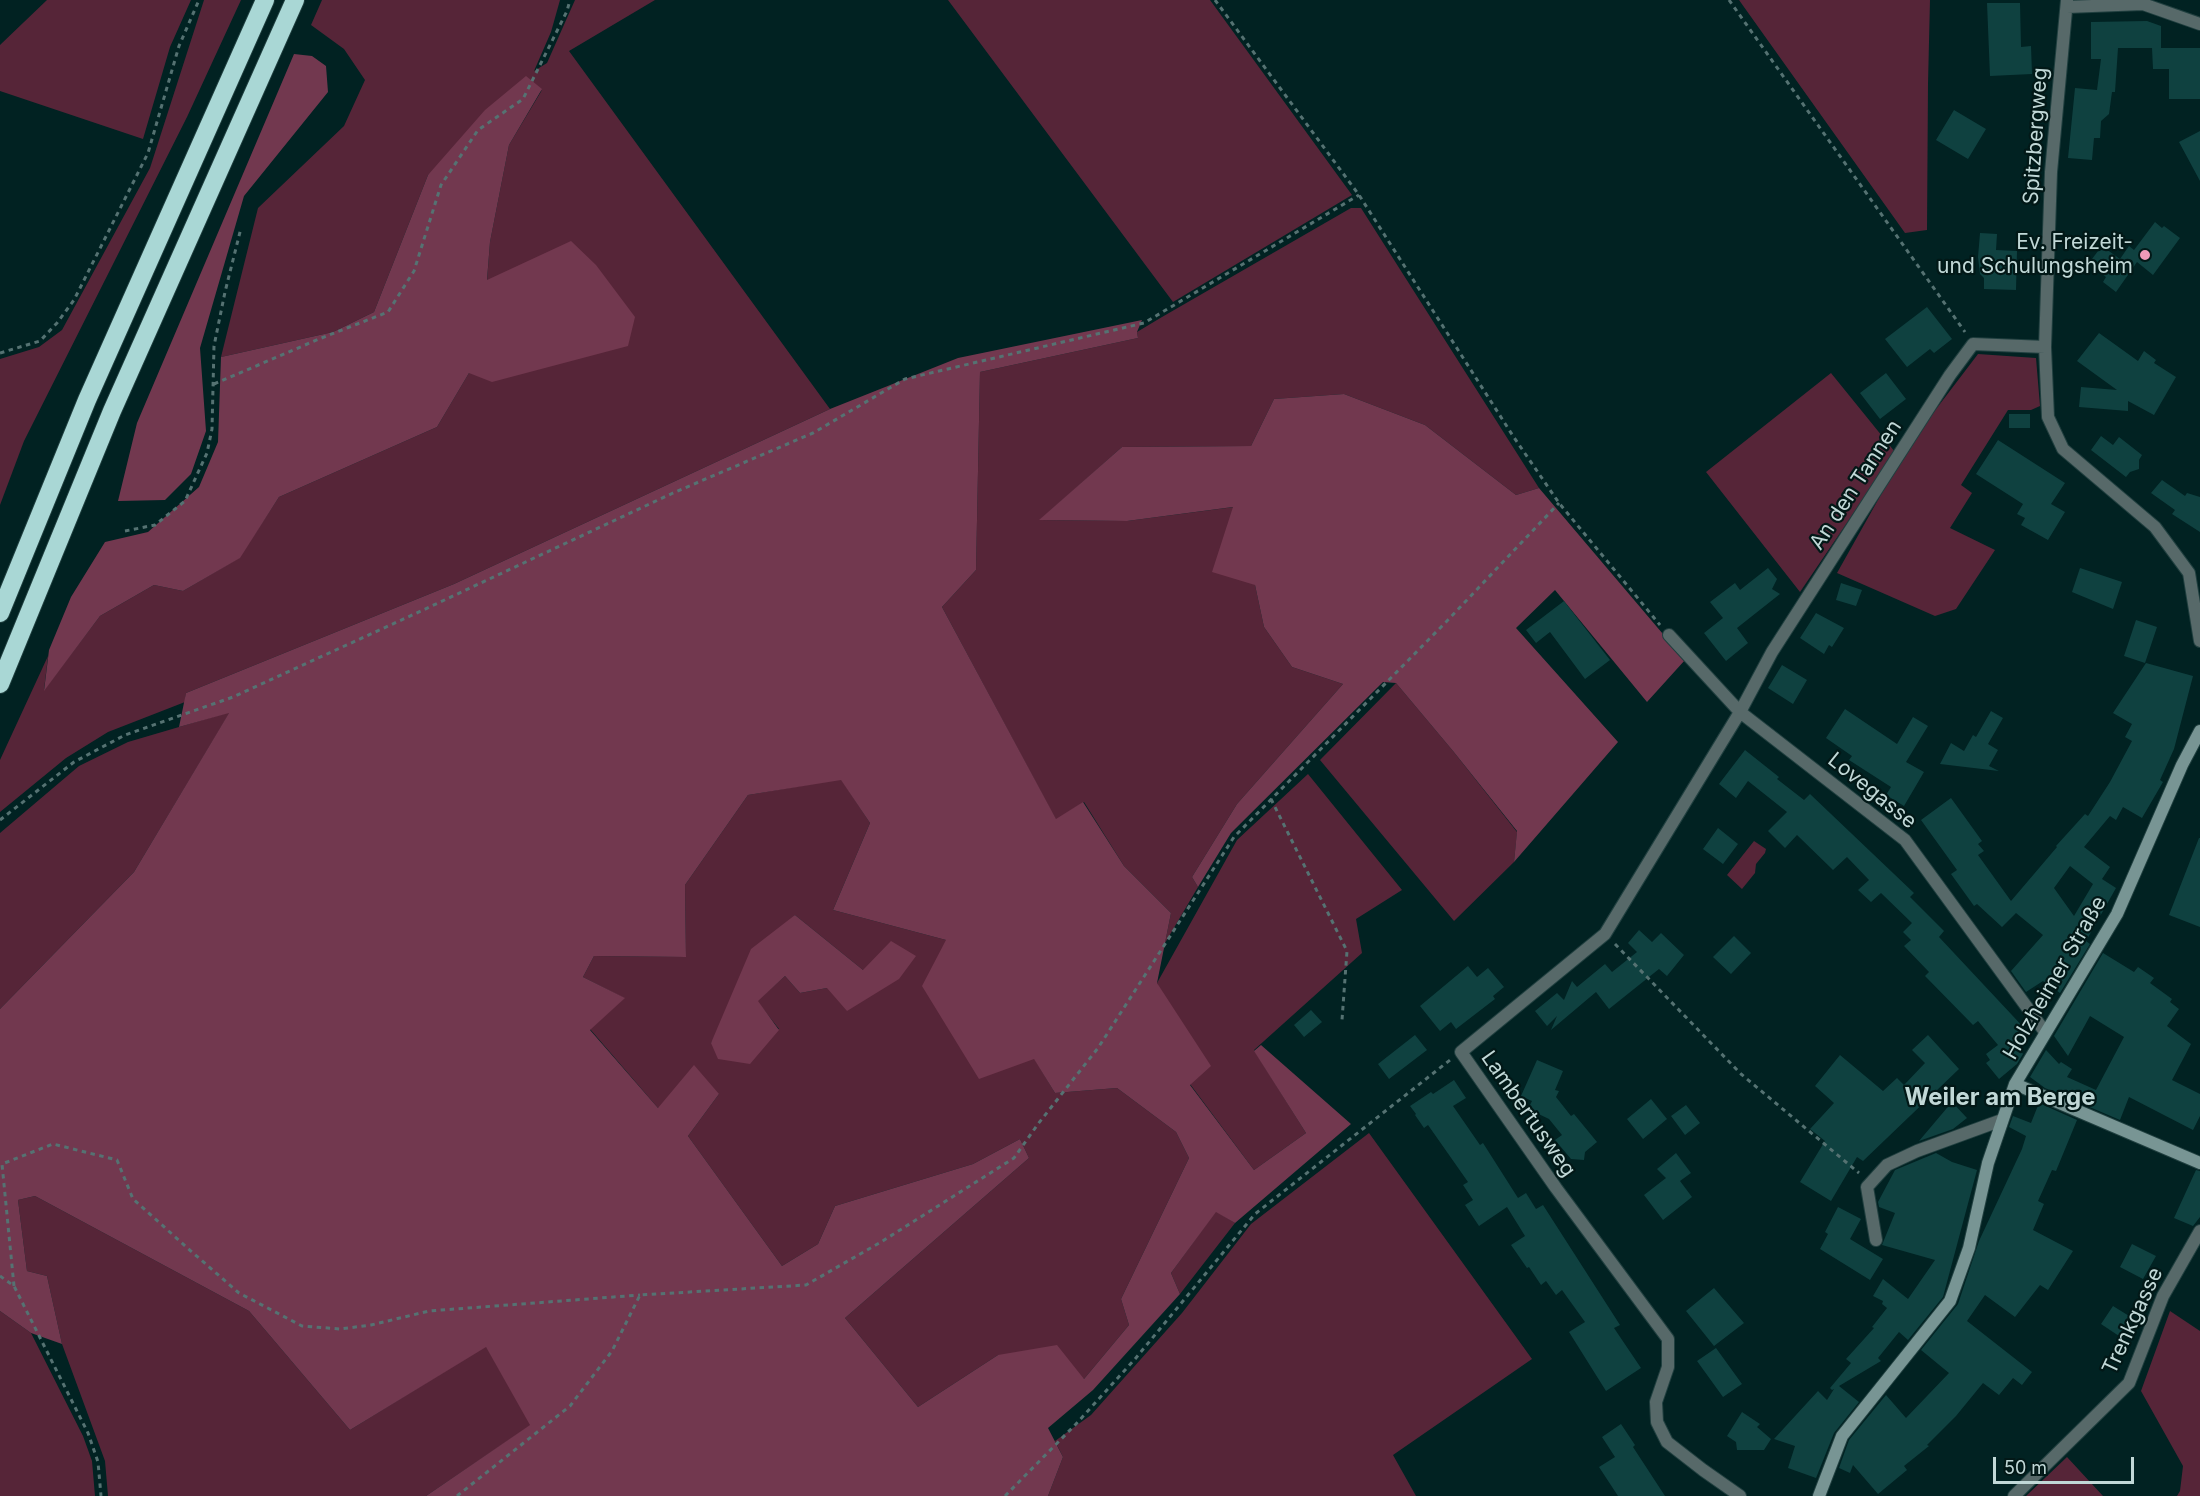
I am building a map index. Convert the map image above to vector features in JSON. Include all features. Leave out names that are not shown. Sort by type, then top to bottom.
[{"type":"highway","points":[[0,613],[87,400],[265,0]]},
{"type":"highway","points":[[0,684],[112,411],[295,0]]},
{"type":"main road","name":"Holzheimer Straße","points":[[1819,1496],[1842,1436],[1950,1301],[1969,1248],[1988,1163],[2015,1084],[2117,914],[2182,765],[2200,731]]},
{"type":"main road","points":[[2015,1084],[2200,1163]]},
{"type":"street","points":[[2067,4],[2143,4],[2200,24]]},
{"type":"street","name":"Spitzbergweg","points":[[2067,4],[2051,172],[2045,347],[2048,417],[2063,449],[2155,527],[2189,573],[2200,640]]},
{"type":"street","points":[[1973,344],[2045,347]]},
{"type":"street","name":"An den Tannen","points":[[1740,712],[1772,652],[1937,395],[1973,344]]},
{"type":"street","name":"Lovegasse","points":[[1669,636],[1740,712],[1905,840],[2045,1032]]},
{"type":"street","name":"Lambertusweg","points":[[1740,712],[1605,934],[1461,1052],[1556,1188],[1668,1339],[1668,1366],[1656,1402],[1657,1422],[1667,1442],[1740,1496]]},
{"type":"street","points":[[1876,1239],[1867,1187],[1870,1181],[1887,1165],[1917,1151],[2002,1120]]},
{"type":"street","name":"Trenkgasse","points":[[2014,1496],[2129,1383],[2163,1296],[2200,1231]]},
{"type":"path","points":[[0,353],[40,340],[57,323],[74,300],[148,153],[179,46],[199,0]]},
{"type":"path","points":[[214,384],[388,312],[414,271],[441,185],[478,130],[523,99],[567,11],[570,0]]},
{"type":"path","points":[[1215,0],[1359,195],[1513,436],[1559,502],[1669,636]]},
{"type":"path","points":[[1728,0],[1973,344]]},
{"type":"path","points":[[0,820],[74,762],[125,735],[233,697],[673,493],[813,433],[905,379],[1144,323],[1359,195]]},
{"type":"path","points":[[125,531],[155,525],[184,501],[207,453],[212,429],[214,346],[241,228]]},
{"type":"path","points":[[101,1496],[98,1462],[88,1433],[14,1286],[2,1164],[52,1144],[117,1160],[133,1198],[200,1259],[238,1293],[302,1326],[340,1329],[371,1325],[429,1311],[640,1295],[806,1286],[881,1242],[1014,1158],[1098,1048],[1234,837],[1446,622],[1559,502]]},
{"type":"path","points":[[1271,799],[1347,951],[1342,1020]]},
{"type":"path","points":[[1605,934],[1742,1074],[1870,1181]]},
{"type":"path","points":[[1005,1496],[1076,1424],[1135,1359],[1255,1214],[1461,1052]]},
{"type":"path","points":[[0,1276],[14,1286]]},
{"type":"path","points":[[457,1496],[570,1406],[612,1352],[640,1295]]},
{"type":"shaded area","points":[[47,0],[191,0],[170,47],[143,139],[0,91],[0,45]]},
{"type":"shaded area","points":[[204,0],[241,0],[187,117],[24,441],[0,505],[0,359],[39,347],[62,330],[150,168]]},
{"type":"shaded area","points":[[322,0],[560,0],[551,32],[534,71],[547,63],[575,0],[655,0],[569,51],[830,409],[454,584],[186,693],[185,702],[108,732],[66,758],[0,812],[0,760],[48,656],[44,690],[100,616],[154,585],[183,591],[239,558],[279,497],[437,427],[469,373],[487,281],[490,242],[509,145],[542,90],[428,175],[374,312],[333,332],[221,357],[258,208],[344,126],[365,80],[344,49],[311,25]]},
{"type":"shaded area","points":[[948,0],[1210,0],[1352,195],[1173,302]]},
{"type":"shaded area","points":[[1739,0],[1930,0],[1927,230],[1905,233]]},
{"type":"shaded area","points":[[294,54],[312,56],[326,66],[328,92],[244,196],[200,348],[206,431],[191,474],[165,500],[118,501],[137,423]]},
{"type":"shaded area","points":[[526,76],[542,89],[509,145],[490,242],[487,280],[571,241],[596,265],[635,317],[628,346],[492,382],[469,373],[437,427],[279,497],[240,558],[183,591],[154,585],[100,616],[44,691],[49,650],[71,597],[105,542],[148,532],[199,487],[218,442],[221,357],[333,332],[374,312],[428,175],[485,110]]},
{"type":"shaded area","points":[[1351,208],[1361,208],[1539,488],[1516,495],[1425,425],[1344,394],[1274,399],[1251,446],[1122,447],[1040,520],[1127,521],[1234,507],[1264,627],[1292,667],[1343,684],[1237,804],[1192,877],[1198,887],[1165,943],[1171,913],[1124,866],[1084,802],[1056,820],[942,607],[976,570],[980,372],[1138,338],[1137,332]]},
{"type":"shaded area","points":[[1142,320],[1137,332],[1138,338],[980,372],[976,570],[942,607],[1056,819],[1083,802],[1124,866],[1171,913],[1157,983],[1211,1066],[1190,1085],[1254,1170],[1306,1133],[1254,1051],[1261,1045],[1351,1124],[1235,1223],[1216,1212],[1171,1273],[1180,1294],[1093,1390],[1048,1428],[1063,1457],[1048,1496],[426,1496],[530,1425],[486,1347],[350,1430],[249,1311],[35,1196],[18,1200],[27,1271],[47,1276],[62,1344],[31,1333],[0,1311],[0,1009],[134,872],[229,713],[179,727],[186,693],[454,584],[830,409],[958,358]],"holes":[[[841,780],[870,823],[833,910],[946,940],[922,986],[979,1079],[1034,1059],[1055,1093],[1117,1088],[1176,1132],[1189,1158],[1121,1299],[1129,1325],[1084,1379],[1057,1345],[998,1355],[918,1407],[845,1318],[1029,1158],[1020,1139],[973,1164],[835,1206],[818,1244],[782,1266],[688,1136],[719,1094],[694,1065],[658,1108],[590,1030],[625,998],[583,977],[594,956],[686,957],[685,885],[748,795]]]},
{"type":"shaded area","points":[[1978,354],[2036,358],[2040,406],[2031,410],[2008,410],[1961,485],[1972,493],[1950,528],[1995,550],[1956,609],[1935,616],[1837,573],[1883,491],[1930,417]]},
{"type":"shaded area","points":[[1831,373],[1895,452],[1800,592],[1706,472]]},
{"type":"shaded area","points":[[1344,394],[1425,425],[1516,495],[1539,488],[1685,660],[1647,702],[1555,590],[1516,628],[1618,742],[1514,862],[1517,831],[1396,683],[1383,682],[1231,833],[1198,887],[1192,877],[1237,804],[1343,684],[1292,667],[1264,627],[1255,585],[1212,572],[1233,507],[1127,521],[1039,520],[1122,447],[1251,446],[1274,399]]},
{"type":"shaded area","points":[[1396,683],[1517,832],[1514,862],[1454,921],[1320,760]]},
{"type":"shaded area","points":[[230,712],[134,872],[0,1009],[0,833],[79,766],[128,742]]},
{"type":"shaded area","points":[[1308,774],[1402,890],[1356,919],[1362,953],[1254,1050],[1306,1133],[1254,1170],[1190,1084],[1157,983],[1237,840]]},
{"type":"shaded area","points":[[841,779],[870,823],[833,910],[946,940],[1034,1058],[1055,1093],[1117,1088],[1176,1132],[1189,1158],[1121,1299],[1129,1325],[1084,1379],[998,1355],[918,1407],[845,1318],[1029,1158],[1020,1139],[973,1164],[835,1206],[818,1244],[782,1266],[688,1136],[719,1094],[658,1108],[590,1029],[624,998],[583,977],[594,956],[686,957],[685,885],[748,795]],"holes":[[[795,915],[863,970],[827,988],[800,993],[785,976],[757,1001],[779,1029],[711,1043]]]},
{"type":"shaded area","points":[[1754,841],[1766,849],[1765,853],[1756,864],[1755,873],[1742,889],[1727,875]]},
{"type":"shaded area","points":[[795,915],[863,970],[891,941],[916,956],[899,979],[847,1011],[827,988],[800,993],[785,976],[758,1001],[779,1030],[750,1064],[718,1059],[711,1043],[751,949]]},
{"type":"shaded area","points":[[1369,1133],[1532,1359],[1393,1455],[1416,1496],[1048,1496],[1063,1457],[1055,1441],[1091,1415],[1182,1313],[1251,1224]]},
{"type":"shaded area","points":[[35,1196],[249,1311],[350,1430],[486,1346],[531,1425],[426,1496],[108,1496],[105,1461],[62,1344],[47,1276],[27,1271],[18,1200]]},
{"type":"shaded area","points":[[1216,1211],[1235,1223],[1180,1294],[1171,1273]]},
{"type":"shaded area","points":[[0,1311],[31,1333],[83,1436],[92,1461],[95,1496],[0,1496]]},
{"type":"shaded area","points":[[2170,1311],[2200,1331],[2200,1496],[2177,1496],[2180,1491],[2183,1466],[2141,1391]]},
{"type":"shaded area","points":[[2067,1457],[2103,1496],[2026,1496]]},
{"type":"building","points":[[1987,3],[2020,3],[2021,47],[2031,46],[2032,74],[1990,76]]},
{"type":"building","points":[[2147,21],[2161,26],[2161,48],[2200,48],[2200,99],[2169,99],[2169,69],[2153,69],[2152,48],[2118,48],[2115,92],[2112,92],[2109,114],[2101,121],[2100,138],[2094,138],[2092,160],[2068,158],[2075,88],[2097,90],[2101,59],[2091,59],[2091,22]]},
{"type":"building","points":[[1954,110],[1986,129],[1968,159],[1936,140]]},
{"type":"building","points":[[2200,131],[2200,181],[2179,142]]},
{"type":"building","name":"Ev. Freizeit- und Schulungsheim","points":[[2155,222],[2180,238],[2153,275],[2137,262],[2116,292],[2103,282],[2106,277],[2092,267],[2092,259],[2098,251],[2106,249],[2120,259],[2129,246],[2134,250]]},
{"type":"building","points":[[1980,233],[1997,234],[1996,250],[2017,251],[2016,290],[1984,289],[1984,278],[1980,274],[1978,257]]},
{"type":"building","points":[[1927,307],[1952,339],[1934,353],[1930,349],[1907,367],[1885,339]]},
{"type":"building","points":[[2099,333],[2138,361],[2144,351],[2156,360],[2154,363],[2176,377],[2154,415],[2128,401],[2128,411],[2079,407],[2081,387],[2117,390],[2077,361]]},
{"type":"building","points":[[1886,373],[1906,399],[1880,419],[1860,393]]},
{"type":"building","points":[[2009,414],[2030,414],[2030,428],[2009,428]]},
{"type":"building","points":[[2101,436],[2113,445],[2119,437],[2142,455],[2139,460],[2139,469],[2130,472],[2126,477],[2091,450]]},
{"type":"building","points":[[1998,440],[2065,483],[2051,504],[2065,512],[2048,540],[2021,525],[2025,518],[2017,514],[2023,504],[1976,474]]},
{"type":"building","points":[[2162,480],[2185,496],[2187,493],[2200,497],[2200,532],[2172,514],[2175,510],[2151,493]]},
{"type":"building","points":[[1768,568],[1777,579],[1772,589],[1780,594],[1737,628],[1748,643],[1726,661],[1704,633],[1723,618],[1710,602],[1735,583],[1740,590]]},
{"type":"building","points":[[2080,568],[2122,582],[2113,609],[2072,592]]},
{"type":"building","points":[[1841,583],[1862,590],[1856,606],[1836,600]]},
{"type":"building","points":[[1564,601],[1610,660],[1585,679],[1550,632],[1536,643],[1526,630]]},
{"type":"building","points":[[1816,613],[1844,628],[1832,647],[1829,645],[1824,654],[1800,638]]},
{"type":"building","points":[[2136,620],[2157,627],[2145,663],[2124,656]]},
{"type":"building","points":[[2146,663],[2193,676],[2174,749],[2160,780],[2163,782],[2142,818],[2123,807],[2116,820],[2110,816],[2084,847],[2110,867],[2102,879],[2116,888],[2086,941],[2090,944],[2060,993],[2043,981],[2026,992],[2011,971],[2043,935],[2016,913],[2002,927],[1977,904],[1974,906],[1951,874],[1957,870],[1921,820],[1951,798],[1982,841],[1978,844],[1984,851],[1978,855],[2011,901],[2056,846],[2085,814],[2088,816],[2110,782],[2132,741],[2125,737],[2132,724],[2113,713]],"holes":[[[2070,866],[2093,884],[2074,916],[2054,888]]]},
{"type":"building","points":[[1782,665],[1807,680],[1793,704],[1768,688]]},
{"type":"building","points":[[1845,709],[1897,744],[1913,717],[1928,726],[1906,762],[1924,772],[1904,806],[1886,795],[1891,787],[1849,760],[1852,756],[1826,738]]},
{"type":"building","points":[[1991,711],[2003,718],[1988,744],[1998,750],[1989,766],[1999,771],[1940,764],[1951,743],[1964,751],[1973,735],[1976,737]]},
{"type":"building","points":[[1745,750],[1804,800],[1810,794],[1914,893],[1910,897],[1944,931],[1939,937],[2026,1030],[2012,1038],[2023,1054],[2017,1064],[1999,1079],[1986,1063],[1990,1060],[1986,1054],[1998,1045],[1978,1021],[1973,1025],[1925,976],[1929,972],[1904,946],[1911,940],[1903,932],[1912,923],[1881,893],[1871,902],[1858,890],[1869,880],[1847,857],[1833,870],[1797,835],[1785,848],[1768,831],[1787,812],[1748,781],[1736,798],[1719,784]]},
{"type":"building","points":[[1718,828],[1738,844],[1723,864],[1703,849]]},
{"type":"building","points":[[2200,838],[2200,927],[2169,915]]},
{"type":"building","points":[[1639,930],[1652,942],[1661,933],[1684,955],[1667,976],[1659,969],[1609,1009],[1596,992],[1551,1030],[1557,1016],[1547,1026],[1535,1011],[1557,993],[1564,1000],[1572,981],[1577,987],[1605,964],[1612,972],[1637,952],[1628,943]]},
{"type":"building","points":[[1734,936],[1751,953],[1731,974],[1713,957]]},
{"type":"building","points":[[2103,953],[2134,972],[2138,967],[2154,978],[2150,983],[2172,999],[2170,1002],[2179,1009],[2167,1026],[2191,1044],[2172,1080],[2200,1094],[2200,1116],[2193,1130],[2129,1097],[2120,1120],[2045,1088],[2030,1077],[2046,1050],[2059,1064],[2061,1062],[2072,1069],[2067,1077],[2096,1090],[2124,1037],[2090,1016],[2068,1056],[2054,1036]]},
{"type":"building","points":[[1468,966],[1477,977],[1488,968],[1504,987],[1493,996],[1495,999],[1456,1029],[1451,1022],[1440,1031],[1420,1006]]},
{"type":"building","points":[[1311,1010],[1322,1022],[1304,1037],[1294,1025]]},
{"type":"building","points":[[1415,1035],[1427,1050],[1389,1079],[1378,1064]]},
{"type":"building","points":[[1928,1035],[1959,1069],[1863,1161],[1857,1157],[1831,1201],[1800,1182],[1825,1141],[1810,1129],[1834,1103],[1815,1086],[1840,1055],[1883,1091],[1897,1078],[1904,1085],[1925,1063],[1912,1050]]},
{"type":"building","points":[[1537,1060],[1563,1071],[1555,1090],[1559,1091],[1556,1097],[1571,1116],[1574,1114],[1597,1142],[1585,1152],[1584,1160],[1571,1159],[1555,1140],[1562,1135],[1549,1119],[1528,1109],[1532,1101],[1521,1096]]},
{"type":"building","points":[[1454,1080],[1466,1098],[1453,1106],[1480,1145],[1483,1143],[1518,1198],[1526,1193],[1536,1209],[1543,1205],[1620,1325],[1614,1328],[1641,1368],[1606,1391],[1569,1332],[1585,1322],[1562,1290],[1556,1295],[1546,1281],[1541,1285],[1511,1245],[1525,1236],[1507,1207],[1479,1226],[1465,1205],[1473,1200],[1463,1185],[1468,1182],[1428,1125],[1424,1128],[1410,1106]]},
{"type":"building","points":[[1651,1099],[1667,1119],[1643,1139],[1627,1119]]},
{"type":"building","points":[[1952,1102],[1967,1118],[1953,1129],[1919,1141]]},
{"type":"building","points":[[2039,1103],[2077,1120],[2056,1171],[2052,1170],[2038,1201],[2044,1204],[2033,1230],[2073,1251],[2048,1290],[2040,1285],[2015,1317],[1985,1295],[1967,1321],[2032,1372],[2022,1385],[2013,1378],[1999,1395],[1983,1383],[1956,1416],[1927,1445],[1929,1446],[1904,1466],[1907,1470],[1878,1494],[1853,1465],[1850,1473],[1839,1468],[1849,1440],[1886,1395],[1906,1418],[1949,1373],[1921,1350],[1958,1304],[1979,1241],[2022,1149],[2026,1136],[2009,1127],[2013,1116],[2031,1123]]},
{"type":"building","points":[[1686,1105],[1700,1123],[1685,1135],[1671,1116]]},
{"type":"building","points":[[1676,1153],[1691,1173],[1680,1181],[1692,1197],[1663,1220],[1644,1195],[1666,1178],[1657,1169]]},
{"type":"building","points":[[1936,1153],[1952,1162],[1977,1170],[1943,1297],[1908,1340],[1899,1332],[1878,1358],[1881,1361],[1839,1386],[1859,1402],[1834,1433],[1816,1478],[1788,1468],[1795,1446],[1774,1439],[1818,1391],[1827,1400],[1834,1389],[1830,1388],[1851,1363],[1846,1359],[1874,1328],[1872,1327],[1887,1308],[1882,1304],[1883,1301],[1873,1296],[1883,1279],[1908,1299],[1935,1260],[1882,1245],[1895,1213],[1879,1207],[1878,1202],[1895,1170]]},
{"type":"building","points":[[2196,1170],[2200,1171],[2200,1217],[2193,1226],[2174,1218]]},
{"type":"building","points":[[1838,1207],[1861,1219],[1850,1239],[1883,1259],[1870,1280],[1820,1249],[1828,1234],[1825,1232]]},
{"type":"building","points":[[2132,1244],[2156,1256],[2143,1279],[2120,1267]]},
{"type":"building","points":[[1714,1288],[1744,1323],[1714,1346],[1686,1311]]},
{"type":"building","points":[[2113,1306],[2134,1319],[2122,1338],[2101,1324]]},
{"type":"building","points":[[1716,1348],[1742,1384],[1723,1397],[1697,1361]]},
{"type":"building","points":[[1742,1412],[1760,1424],[1757,1427],[1771,1439],[1764,1450],[1737,1450],[1736,1442],[1727,1436]]},
{"type":"building","points":[[1621,1424],[1665,1496],[1618,1496],[1599,1467],[1615,1457],[1602,1437]]},
{"type":"place","name":"Ev. Freizeit- und Schulungsheim","points":[[2145,255]]},
{"type":"district","name":"Weiler am Berge","points":[[2000,1098]]}]
